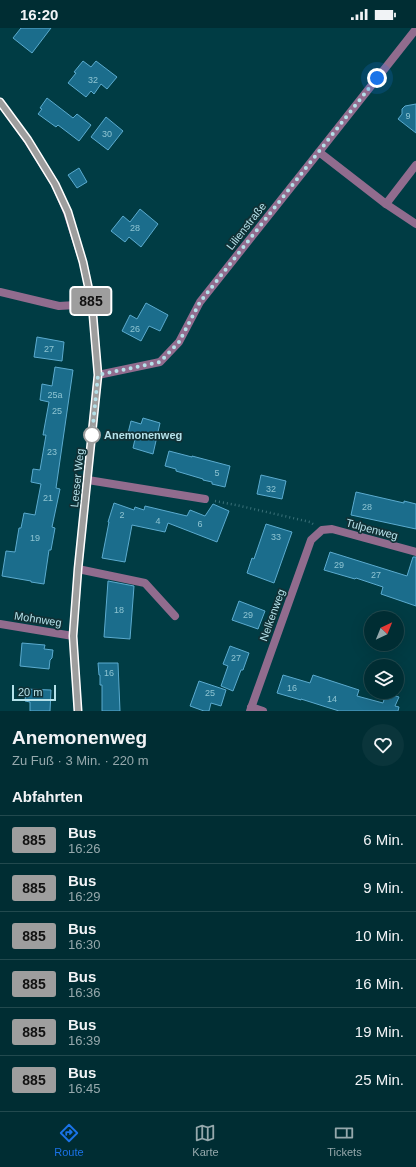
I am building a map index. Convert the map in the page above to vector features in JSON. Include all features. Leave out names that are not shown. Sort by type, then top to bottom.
[{"type":"street","name":"Lilienstraße","points":[[98,375],[160,362],[179,342],[200,302],[416,28]]},
{"type":"street","name":"Leeser Weg","points":[[0,102],[28,140],[55,184],[68,212],[83,262],[92,304],[98,375],[78,569],[73,636],[78,711]]},
{"type":"street","points":[[319,152],[386,204],[416,224]]},
{"type":"street","points":[[386,204],[416,165]]},
{"type":"street","points":[[0,292],[59,306],[92,304]]},
{"type":"street","points":[[88,480],[205,500]]},
{"type":"street","name":"Tulpenweg","points":[[322,530],[332,530],[416,552]]},
{"type":"street","name":"Nelkenweg","points":[[250,709],[311,540],[322,530]]},
{"type":"street","points":[[78,569],[145,584],[175,616]]},
{"type":"street","name":"Mohnweg","points":[[0,624],[73,636]]},
{"type":"street","points":[[250,709],[263,711]]},
{"type":"path","points":[[205,500],[236,505],[310,522],[322,530]]},
{"type":"building","points":[[21,28],[51,28],[32,53],[13,38]]},
{"type":"building","points":[[83,61],[91,67],[96,61],[117,77],[107,89],[101,84],[94,94],[91,91],[86,97],[68,83],[76,73],[74,72]]},
{"type":"building","points":[[47,98],[73,118],[77,114],[91,125],[79,141],[58,125],[56,127],[38,114]]},
{"type":"building","points":[[416,104],[416,133],[398,119],[402,114],[402,109],[405,106]]},
{"type":"building","points":[[106,117],[123,131],[108,150],[91,137]]},
{"type":"building","points":[[79,168],[87,182],[77,188],[68,175]]},
{"type":"building","points":[[140,209],[158,224],[141,247],[129,237],[125,242],[111,231],[123,216],[130,222]]},
{"type":"building","points":[[146,303],[168,315],[160,331],[149,326],[141,341],[122,331],[130,315],[137,319]]},
{"type":"building","points":[[37,337],[64,342],[62,361],[34,357]]},
{"type":"building","points":[[55,367],[73,370],[56,488],[60,489],[52,527],[55,528],[51,550],[49,550],[44,584],[2,576],[6,551],[15,552],[19,528],[21,528],[24,513],[35,515],[41,484],[31,482],[33,469],[40,470],[46,435],[43,435],[49,402],[40,400],[42,384],[52,386]]},
{"type":"building","points":[[143,418],[160,423],[153,454],[133,448],[135,439],[127,437],[131,421],[141,424]]},
{"type":"building","points":[[169,451],[230,466],[225,487],[212,484],[212,482],[165,466]]},
{"type":"building","points":[[261,475],[286,481],[282,499],[257,494]]},
{"type":"building","points":[[356,492],[404,503],[404,501],[416,504],[416,529],[351,515]]},
{"type":"building","points":[[114,503],[134,510],[135,507],[144,510],[145,506],[187,516],[190,510],[205,516],[213,504],[229,511],[217,542],[168,523],[165,532],[132,525],[125,562],[102,558],[108,522]]},
{"type":"building","points":[[266,524],[292,532],[274,583],[247,573],[252,558],[254,559]]},
{"type":"building","points":[[330,552],[407,576],[413,557],[416,557],[416,606],[381,594],[383,587],[324,570]]},
{"type":"building","points":[[108,581],[134,586],[130,639],[104,637]]},
{"type":"building","points":[[239,601],[265,611],[258,629],[232,620]]},
{"type":"building","points":[[22,643],[45,645],[44,649],[53,650],[49,669],[20,666]]},
{"type":"building","points":[[230,646],[249,653],[233,691],[221,686],[228,666],[223,664]]},
{"type":"building","points":[[98,663],[118,663],[120,711],[102,711],[102,685],[100,685]]},
{"type":"building","points":[[283,675],[310,683],[313,675],[359,690],[357,696],[364,699],[383,703],[384,699],[398,699],[395,706],[399,707],[398,711],[339,711],[277,693]]},
{"type":"building","points":[[199,681],[226,690],[221,706],[211,703],[209,711],[204,711],[190,706]]},
{"type":"building","points":[[26,689],[51,690],[50,711],[30,711],[30,702],[25,701]]},
{"type":"bus line","name":"885","points":[[0,102],[28,140],[55,184],[68,212],[83,262],[92,304],[98,375],[78,569],[73,636],[78,711]]},
{"type":"place","name":"Anemonenweg","points":[[92,435]]},
{"type":"route","points":[[92,435],[98,375],[160,362],[179,342],[200,302],[377,78]]}]
